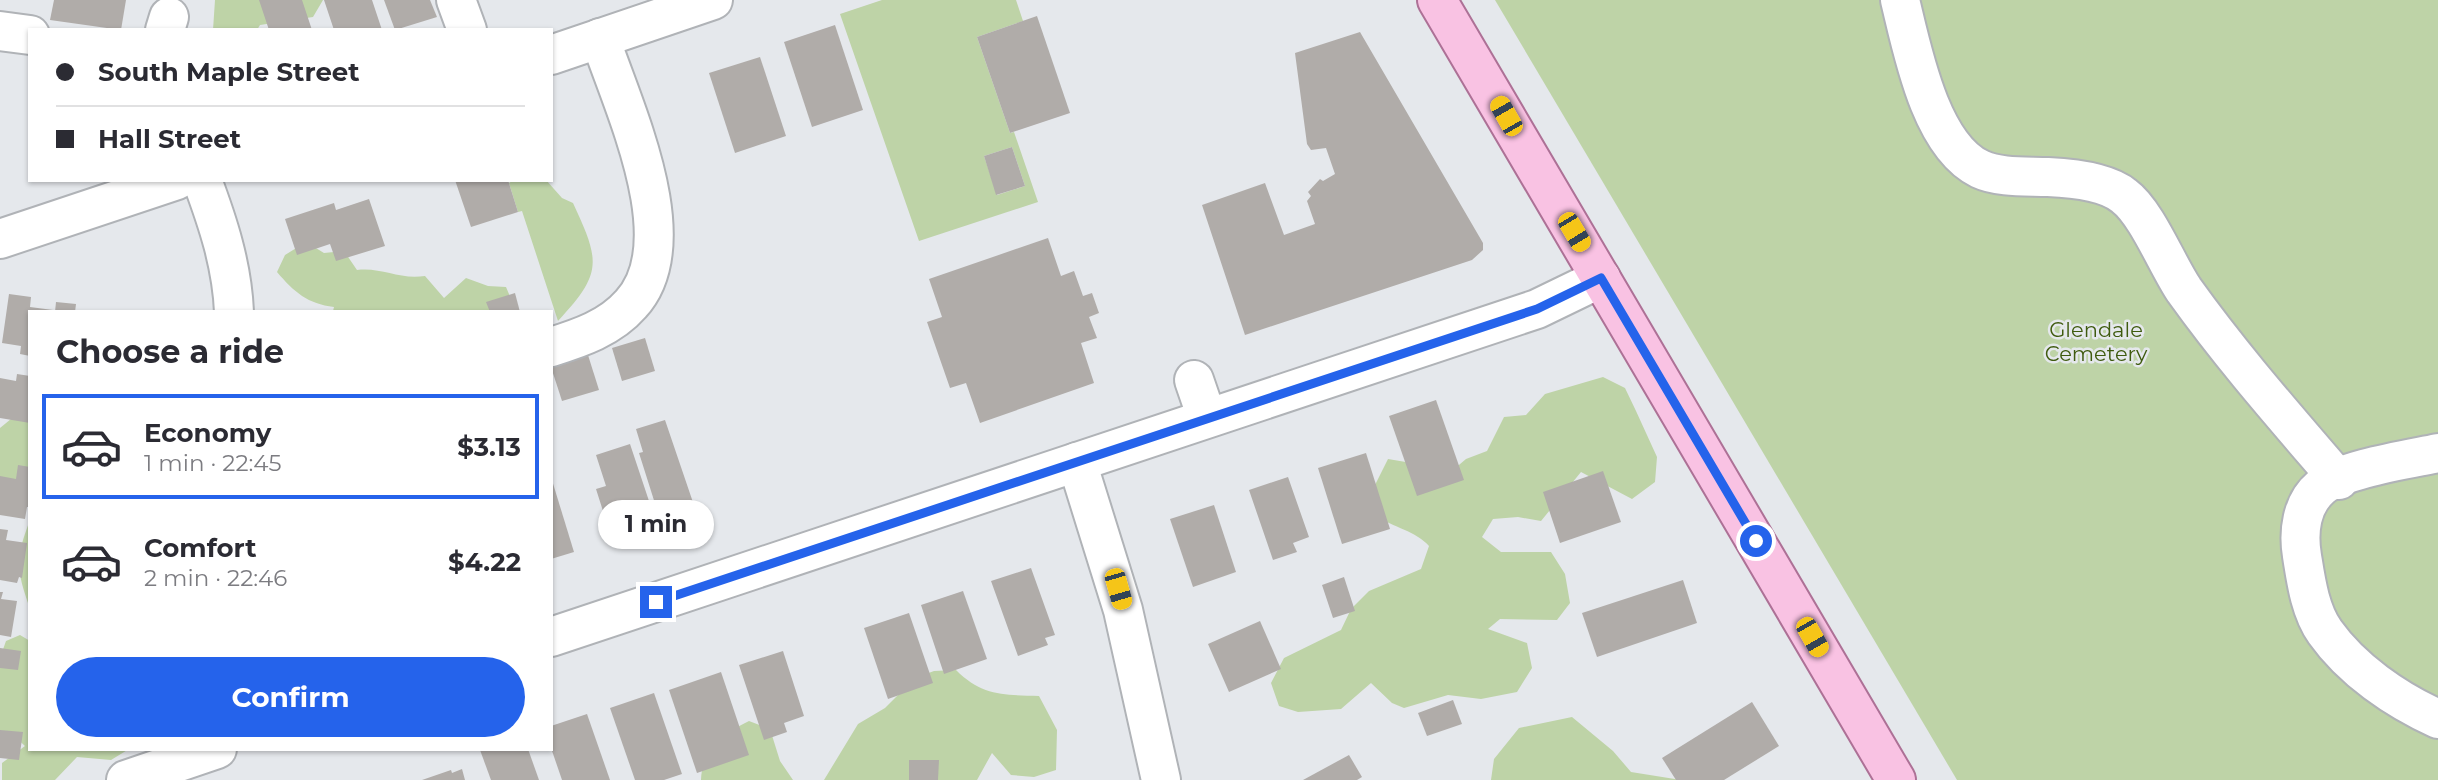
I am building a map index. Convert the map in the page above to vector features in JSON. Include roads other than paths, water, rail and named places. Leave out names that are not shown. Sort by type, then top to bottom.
[{"type":"main road","points":[[1437,0],[1896,780]]},
{"type":"street","points":[[456,0],[466,28]]},
{"type":"street","points":[[553,54],[712,0]]},
{"type":"street","points":[[1900,0],[1912,49],[1934,114],[1950,144],[1979,169],[2007,175],[2079,178],[2124,195],[2143,220],[2182,286],[2234,359],[2339,480]]},
{"type":"street","points":[[0,31],[28,35]]},
{"type":"street","points":[[553,346],[607,324],[632,303],[653,259],[656,223],[647,179],[600,38]]},
{"type":"street","points":[[0,239],[171,182]]},
{"type":"street","points":[[203,182],[220,226],[233,286],[234,310]]},
{"type":"street","points":[[553,636],[1537,309],[1601,278]]},
{"type":"street","points":[[1194,380],[1207,418]]},
{"type":"street","points":[[2438,453],[2363,469],[2321,487],[2301,518],[2301,547],[2308,592],[2324,631],[2358,669],[2419,710],[2438,719]]},
{"type":"street","points":[[1077,462],[1124,610],[1159,779]]},
{"type":"street","points":[[126,780],[198,759]]},
{"type":"park label","name":"Glendale Cemetery","points":[[2096,342]]}]
